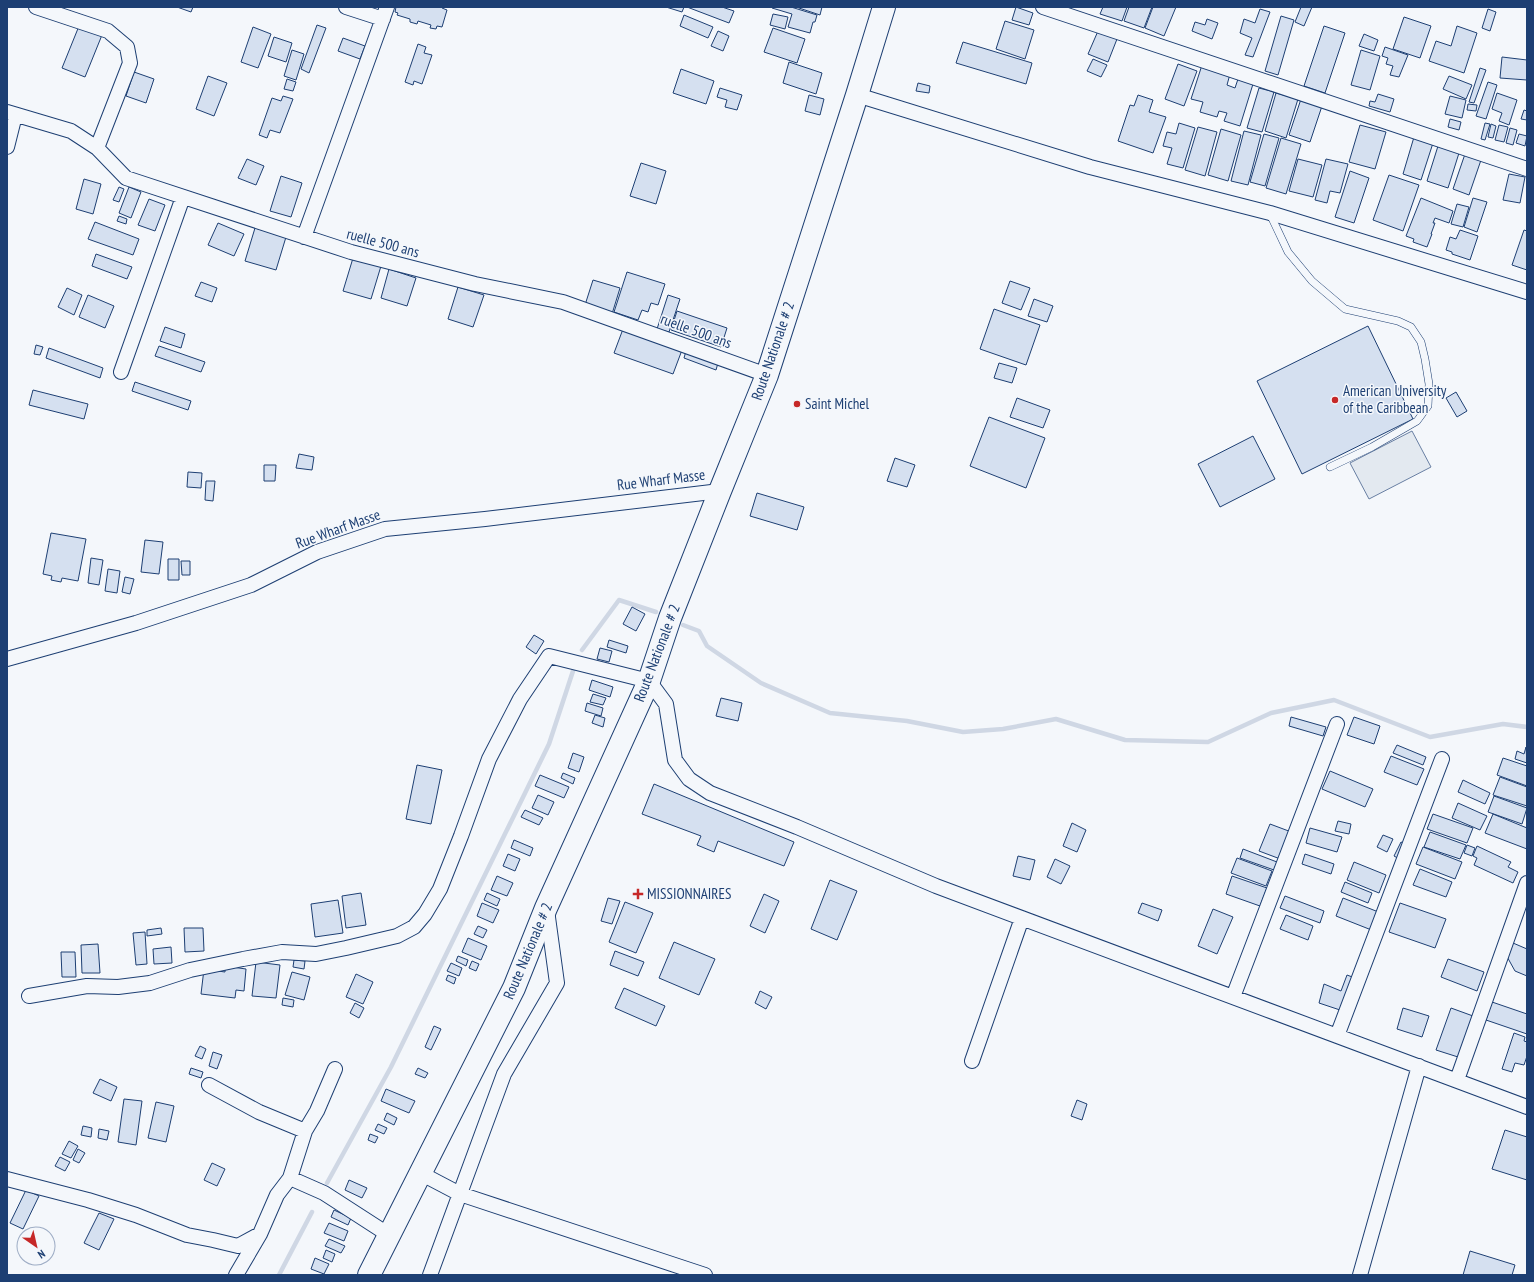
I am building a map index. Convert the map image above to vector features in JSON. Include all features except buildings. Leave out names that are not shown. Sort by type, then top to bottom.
[{"type":"main road","name":"Route Nationale # 2","points":[[369,1275],[514,988],[546,908],[649,681],[670,618],[767,374],[884,7]]},
{"type":"street","points":[[36,7],[108,31],[127,46],[130,63],[97,148]]},
{"type":"street","points":[[304,237],[385,13],[346,7]]},
{"type":"street","points":[[1043,7],[1527,169]]},
{"type":"street","points":[[857,95],[1090,167],[1270,213],[1527,292]]},
{"type":"street","points":[[7,147],[11,114]]},
{"type":"street","name":"ruelle 500 ans","points":[[11,114],[71,131],[97,148],[126,178],[351,252],[475,284],[563,302],[767,374]]},
{"type":"street","points":[[121,372],[183,197]]},
{"type":"street","name":"Rue Wharf Masse","points":[[7,659],[136,623],[251,585],[317,552],[385,529],[485,519],[720,490]]},
{"type":"street","points":[[29,996],[87,986],[118,987],[150,983],[190,970],[282,952],[316,954],[371,942],[403,933],[414,927],[425,914],[440,889],[462,836],[489,759],[520,699],[549,656],[649,681],[666,704],[674,760],[688,779],[710,793],[936,886],[1527,1107]]},
{"type":"street","points":[[1233,997],[1337,724]]},
{"type":"street","points":[[1338,1036],[1442,759]]},
{"type":"street","points":[[1457,1080],[1527,883]]},
{"type":"street","points":[[430,1275],[504,1074],[557,983],[546,908]]},
{"type":"street","points":[[972,1061],[1022,918]]},
{"type":"street","points":[[1360,1275],[1419,1066]]},
{"type":"street","points":[[236,1275],[260,1234],[277,1195],[290,1178],[304,1131],[317,1111],[335,1069]]},
{"type":"street","points":[[209,1085],[259,1112],[304,1131]]},
{"type":"street","points":[[420,1173],[460,1194],[705,1275]]},
{"type":"street","points":[[290,1178],[324,1193],[389,1234]]},
{"type":"street","points":[[7,1179],[88,1200],[136,1215],[187,1236],[238,1246],[260,1234]]},
{"type":"lane","points":[[1270,213],[1288,252],[1312,281],[1345,309],[1398,321],[1411,327],[1421,342],[1429,384],[1428,406],[1417,421],[1372,447],[1330,467]]},
{"type":"shaded area","points":[[1412,431],[1431,467],[1369,499],[1350,463]]},
{"type":"waterway","points":[[582,650],[619,600],[656,612]]},
{"type":"waterway","points":[[683,625],[699,631],[707,646],[761,683],[830,713],[907,721],[963,732],[1003,729],[1056,719],[1125,740],[1208,742],[1271,713],[1334,700],[1430,737],[1503,724],[1527,727]]},
{"type":"waterway","points":[[327,1183],[391,1067],[549,744],[573,671]]},
{"type":"waterway","points":[[279,1275],[312,1212]]},
{"type":"place","name":"American University of the Caribbean","points":[[1335,400]]},
{"type":"place","name":"Saint Michel","points":[[797,404]]},
{"type":"place","name":"MISSIONNAIRES","points":[[638,894]]}]
